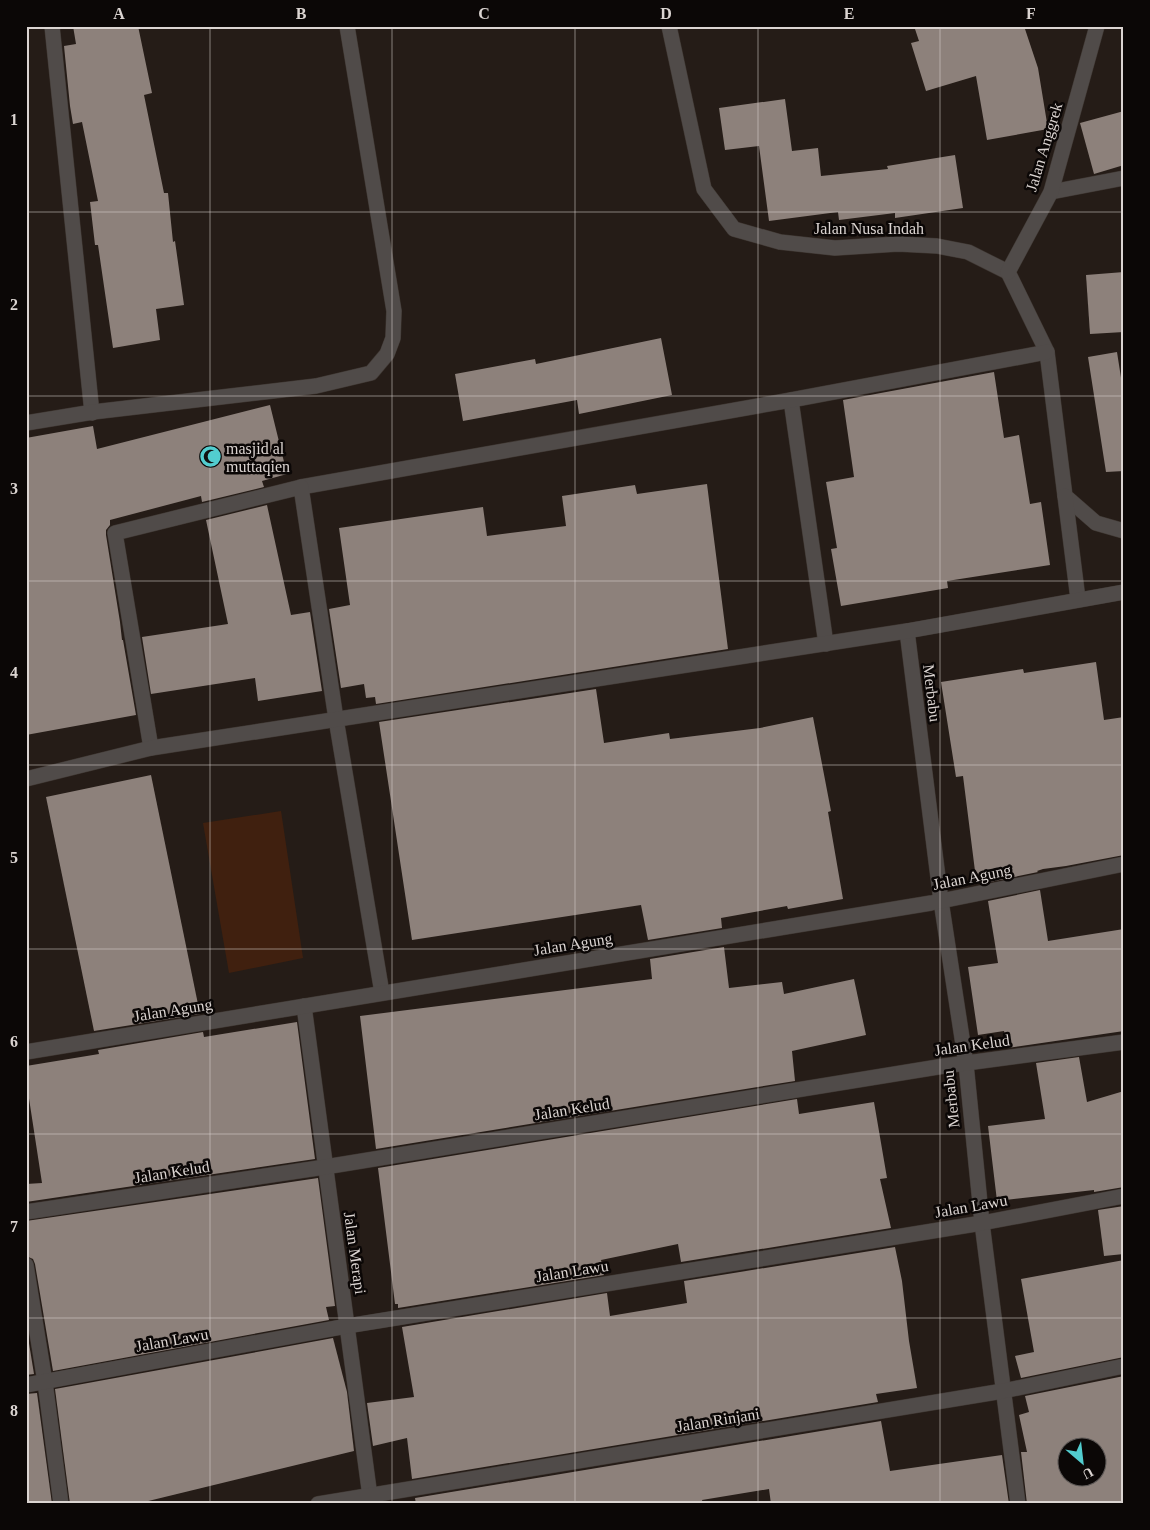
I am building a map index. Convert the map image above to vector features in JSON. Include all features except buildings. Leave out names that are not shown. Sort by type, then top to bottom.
[{"type":"street","points":[[52,26],[92,413]]},
{"type":"street","points":[[26,423],[92,413],[316,386],[371,374],[387,354],[393,338],[394,311],[347,26]]},
{"type":"street","name":"Jalan Nusa Indah","points":[[670,26],[704,189],[734,229],[780,242],[834,248],[898,244],[937,246],[968,252],[1008,272]]},
{"type":"street","name":"Jalan Anggrek","points":[[1008,272],[1051,192],[1097,26]]},
{"type":"street","points":[[1051,192],[1124,178]]},
{"type":"street","points":[[1008,272],[1048,352],[1078,599]]},
{"type":"street","points":[[151,748],[115,533],[301,487],[791,400],[1048,352]]},
{"type":"street","points":[[791,400],[826,644]]},
{"type":"street","points":[[301,487],[336,719],[382,994]]},
{"type":"street","points":[[1065,496],[1096,523],[1124,531]]},
{"type":"street","points":[[26,779],[151,748],[826,644],[1124,592]]},
{"type":"street","name":"Merbabu","points":[[907,631],[941,901],[966,1064],[982,1223],[1018,1504]]},
{"type":"street","name":"Jalan Agung","points":[[26,1052],[941,901],[1124,864]]},
{"type":"street","name":"Jalan Merapi","points":[[304,1006],[371,1499]]},
{"type":"street","name":"Jalan Kelud","points":[[26,1212],[325,1166],[944,1066],[1124,1042]]},
{"type":"street","name":"Jalan Lawu","points":[[26,1385],[347,1326],[982,1223],[1124,1196]]},
{"type":"street","points":[[26,1265],[45,1382],[61,1504]]},
{"type":"street","name":"Jalan Rinjani","points":[[318,1504],[371,1499],[1004,1391],[1124,1366]]},
{"type":"shaded area","points":[[281,811],[303,958],[229,973],[203,823]]},
{"type":"place","name":"masjid al muttaqien","points":[[210,457]]}]
